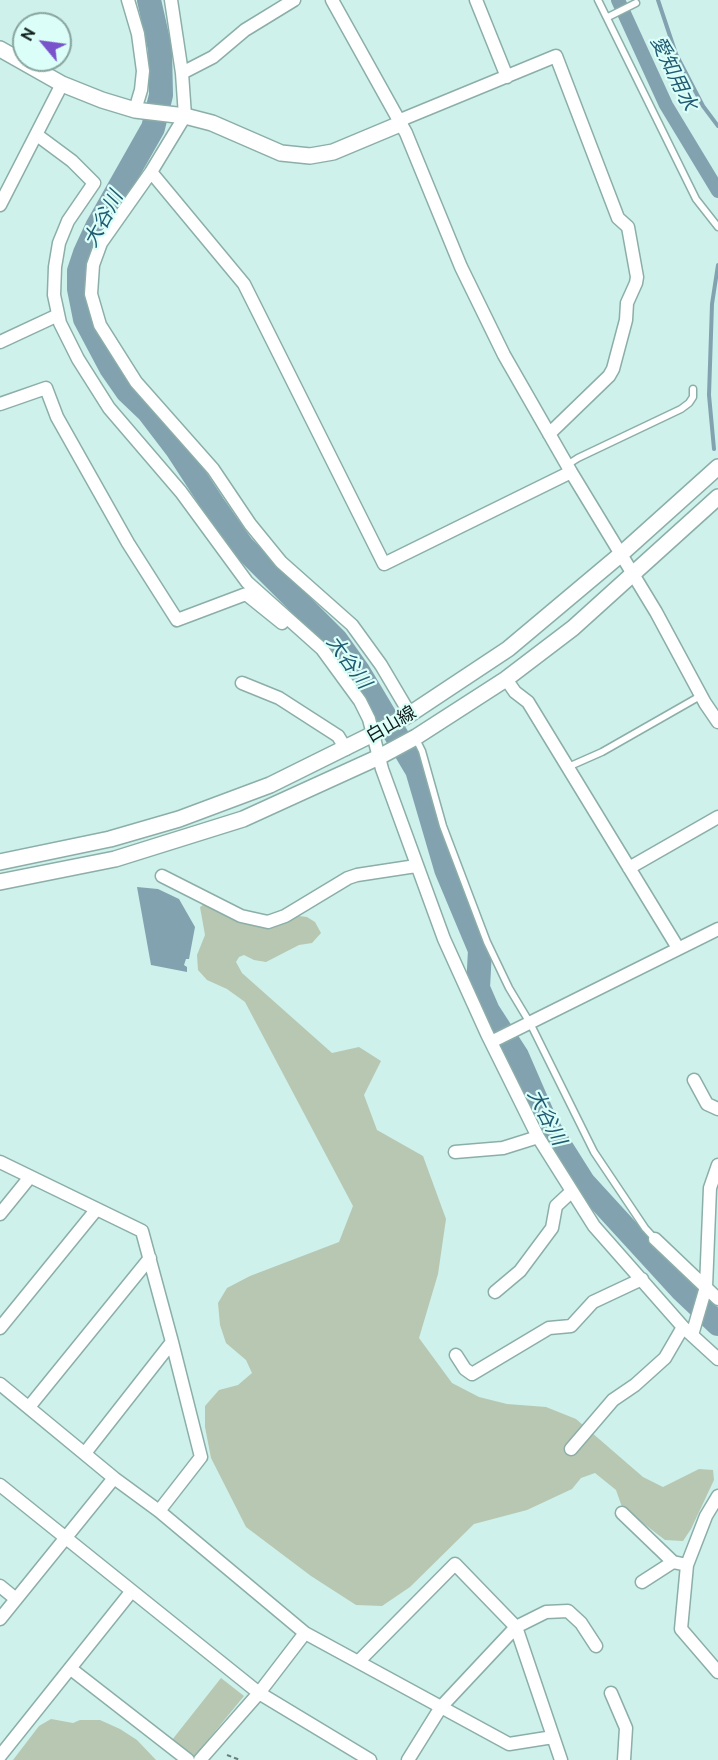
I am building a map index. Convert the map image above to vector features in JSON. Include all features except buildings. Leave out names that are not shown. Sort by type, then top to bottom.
[{"type":"street","points":[[128,0],[138,34],[143,71],[139,110]]},
{"type":"street","points":[[171,0],[182,73],[185,116],[151,172],[101,243],[93,266],[91,294],[100,325],[136,382],[213,469],[250,524],[281,562],[352,625],[381,665],[407,716]]},
{"type":"street","points":[[182,73],[213,57],[245,30],[294,0]]},
{"type":"street","points":[[332,0],[406,134],[461,267],[504,355],[718,722]]},
{"type":"street","points":[[476,0],[507,77]]},
{"type":"street","points":[[0,49],[62,84],[102,100],[139,110],[185,116],[212,123],[280,153],[310,156],[333,152],[556,56],[618,218],[628,226],[637,277],[627,303],[626,320],[613,369],[549,434]]},
{"type":"street","points":[[0,205],[62,84]]},
{"type":"street","points":[[37,135],[72,161],[94,183],[68,221],[59,243],[55,267],[54,296],[58,315],[78,359],[109,408],[181,492],[247,582],[322,649],[360,701],[375,733],[416,866],[444,939],[538,1137],[594,1226],[718,1359]]},
{"type":"street","points":[[151,172],[244,284],[384,564],[569,469]]},
{"type":"street","points":[[0,342],[58,315]]},
{"type":"street","points":[[0,404],[46,388],[57,417],[129,543],[177,620],[246,594],[283,623],[300,629]]},
{"type":"street","name":"白山線","points":[[0,862],[110,839],[179,819],[270,785],[346,749],[407,716],[508,649],[620,555],[718,467]]},
{"type":"street","name":"白山線","points":[[0,882],[115,859],[243,819],[414,738],[506,679],[573,628],[718,497]]},
{"type":"street","points":[[506,679],[514,692],[528,702],[678,948]]},
{"type":"street","points":[[242,683],[279,698],[338,736],[346,749]]},
{"type":"street","points":[[629,868],[718,817]]},
{"type":"street","points":[[162,876],[241,916],[268,922],[285,916],[357,875],[416,866]]},
{"type":"street","points":[[494,1041],[718,929]]},
{"type":"street","points":[[694,1080],[707,1104],[718,1109]]},
{"type":"street","points":[[454,1152],[503,1148],[538,1137]]},
{"type":"street","points":[[0,1162],[142,1231],[201,1457],[159,1511]]},
{"type":"street","points":[[571,1449],[613,1400],[635,1385],[665,1358],[690,1330],[705,1289],[713,1204],[710,1188],[718,1165]]},
{"type":"street","points":[[0,1214],[30,1177]]},
{"type":"street","points":[[495,1292],[520,1271],[552,1228],[556,1206],[571,1192]]},
{"type":"street","points":[[0,1328],[96,1210]]},
{"type":"street","points":[[655,1239],[718,1299]]},
{"type":"street","points":[[29,1407],[150,1258]]},
{"type":"street","points":[[456,1354],[465,1369],[472,1374],[549,1328],[571,1326],[593,1302],[642,1279]]},
{"type":"street","points":[[84,1453],[172,1342]]},
{"type":"street","points":[[0,1384],[114,1478],[159,1511],[305,1633],[509,1744],[553,1737]]},
{"type":"street","points":[[0,1619],[114,1478]]},
{"type":"street","points":[[0,1485],[260,1693],[370,1760]]},
{"type":"street","points":[[718,1496],[706,1516],[687,1565],[681,1629],[718,1672]]},
{"type":"street","points":[[622,1514],[673,1562],[687,1565]]},
{"type":"street","points":[[642,1582],[673,1562]]},
{"type":"street","points":[[358,1661],[455,1564],[516,1627],[561,1760]]},
{"type":"street","points":[[0,1586],[16,1599]]},
{"type":"street","points":[[0,1756],[131,1592]]},
{"type":"street","points":[[408,1760],[441,1707],[516,1627],[546,1612],[568,1611],[581,1623],[596,1646]]},
{"type":"street","points":[[200,1760],[260,1693],[305,1633]]},
{"type":"street","points":[[70,1669],[188,1760]]},
{"type":"street","points":[[611,1693],[626,1728],[624,1760]]},
{"type":"lane","points":[[598,0],[696,199],[718,227]]},
{"type":"lane","points":[[608,18],[636,3]]},
{"type":"lane","points":[[569,469],[578,458],[681,409],[693,398],[693,389]]},
{"type":"lane","points":[[568,767],[630,736],[702,695]]},
{"type":"lane","points":[[414,738],[422,751],[442,826],[487,942],[509,988],[594,1152],[655,1239]]},
{"type":"path","points":[[227,1755],[240,1760]]},
{"type":"green space","points":[[206,903],[288,921],[299,916],[307,917],[315,922],[321,933],[312,943],[299,945],[266,962],[244,955],[236,962],[242,973],[332,1053],[359,1047],[381,1061],[364,1095],[377,1130],[423,1156],[446,1219],[438,1274],[419,1338],[452,1383],[479,1397],[507,1404],[546,1407],[576,1419],[643,1477],[663,1487],[699,1469],[713,1470],[714,1480],[683,1541],[665,1540],[622,1507],[616,1490],[595,1473],[581,1478],[572,1489],[527,1510],[474,1524],[410,1587],[382,1606],[356,1605],[311,1576],[246,1527],[211,1458],[205,1427],[205,1406],[219,1390],[238,1385],[252,1373],[246,1360],[226,1343],[220,1325],[218,1303],[227,1288],[250,1276],[339,1242],[353,1206],[245,1002],[227,989],[207,980],[198,970],[197,955],[205,935],[200,907]]},
{"type":"green space","points":[[221,1678],[244,1696],[194,1757],[172,1740]]},
{"type":"green space","points":[[51,1719],[73,1723],[80,1720],[100,1720],[137,1740],[156,1760],[13,1760],[39,1726]]},
{"type":"water","points":[[137,887],[158,889],[179,899],[195,927],[189,959],[186,959],[184,965],[187,967],[187,972],[151,965]]},
{"type":"waterway","name":"大谷川","points":[[149,0],[160,49],[161,95],[153,128],[97,227],[85,253],[79,271],[79,289],[85,319],[111,368],[127,391],[148,411],[177,449],[242,546],[336,640],[358,671],[417,770],[446,869],[480,950],[478,988],[488,1011],[517,1056],[547,1125],[583,1182],[681,1289],[718,1324]]},
{"type":"waterway","name":"愛知用水","points":[[618,0],[666,105],[718,191]]},
{"type":"waterway","points":[[658,0],[676,54],[703,106],[718,126]]},
{"type":"waterway","points":[[714,449],[709,395],[712,304],[718,265]]}]
